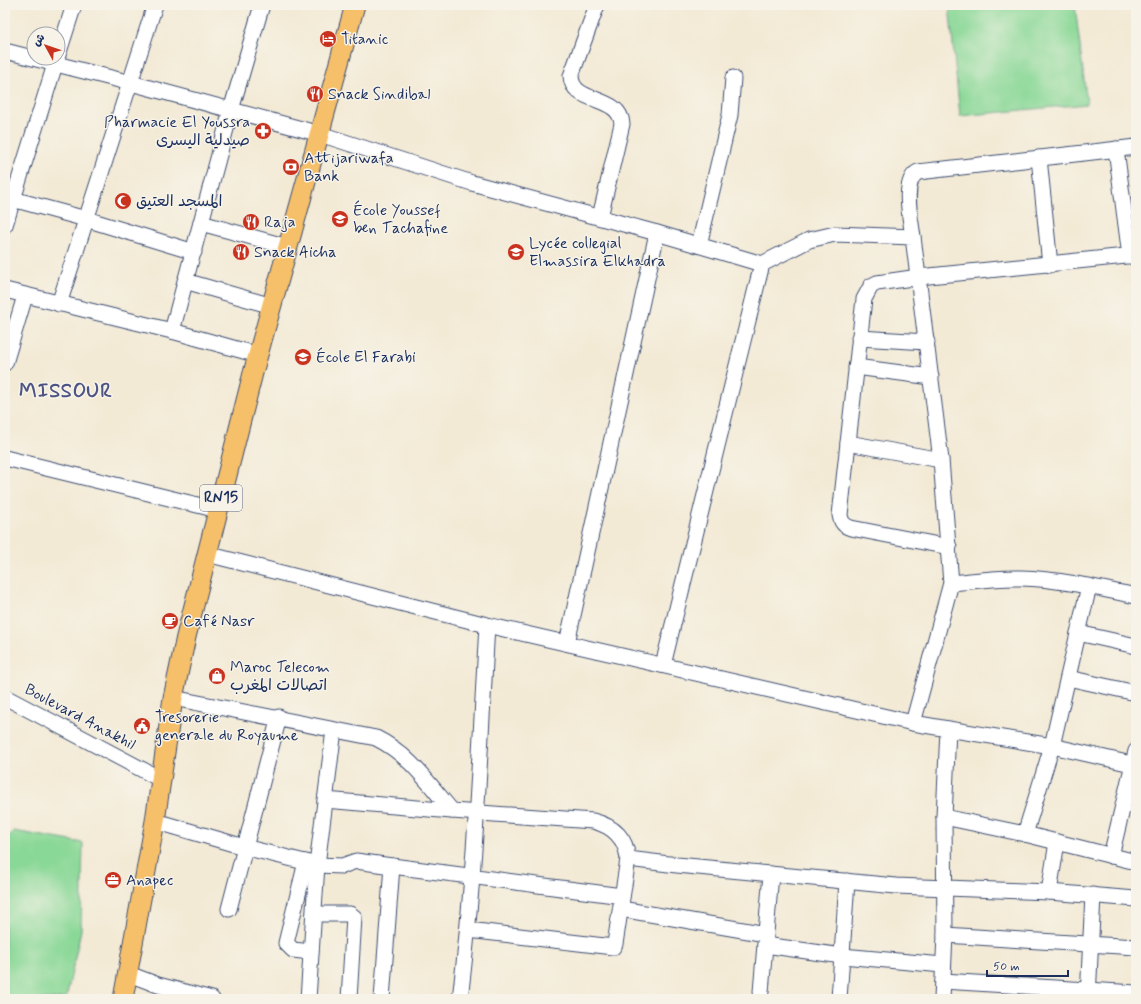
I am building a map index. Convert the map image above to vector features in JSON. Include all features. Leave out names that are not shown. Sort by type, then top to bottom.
[{"type":"main road","name":"RN15","points":[[123,999],[126,974],[155,821],[173,698],[207,554],[258,355],[355,5]]},
{"type":"street","points":[[66,30],[74,5]]},
{"type":"street","points":[[59,304],[155,5]]},
{"type":"street","points":[[172,331],[231,110],[262,5]]},
{"type":"street","points":[[597,5],[571,76],[571,84],[575,90],[614,108],[622,118],[622,124],[600,217]]},
{"type":"street","points":[[5,51],[26,54]]},
{"type":"street","points":[[66,62],[131,83],[320,134],[472,183],[600,217],[762,264],[810,240],[835,234],[913,237]]},
{"type":"street","points":[[5,225],[9,198],[55,66]]},
{"type":"street","points":[[699,245],[730,114],[733,78]]},
{"type":"street","points":[[913,723],[951,583],[941,460],[908,187],[914,174],[923,171],[1136,147]]},
{"type":"street","points":[[948,547],[851,528],[843,524],[840,515],[864,300],[871,286],[877,283],[919,277],[1133,256],[1116,150]]},
{"type":"street","points":[[1039,158],[1050,265]]},
{"type":"street","points":[[9,198],[86,219],[194,252]]},
{"type":"street","points":[[201,223],[288,247]]},
{"type":"street","points":[[567,643],[657,233]]},
{"type":"street","points":[[663,665],[762,264]]},
{"type":"street","points":[[185,281],[272,306]]},
{"type":"street","points":[[5,290],[172,331],[258,355]]},
{"type":"street","points":[[5,363],[25,296]]},
{"type":"street","points":[[859,338],[926,342]]},
{"type":"street","points":[[856,368],[931,377]]},
{"type":"street","points":[[848,443],[941,460]]},
{"type":"street","points":[[5,458],[218,510]]},
{"type":"street","points":[[207,554],[487,625],[913,723],[1135,760],[1112,856]]},
{"type":"street","points":[[951,583],[1020,578],[1089,586],[1136,596]]},
{"type":"street","points":[[1025,834],[1052,746],[1089,586]]},
{"type":"street","points":[[460,999],[468,930],[477,814],[487,625]]},
{"type":"street","points":[[1078,633],[1136,646]]},
{"type":"street","points":[[1068,678],[1136,693]]},
{"type":"street","name":"Boulevard Anakhil","points":[[5,697],[160,779]]},
{"type":"street","points":[[173,698],[279,717],[376,738],[395,748],[406,757],[452,811]]},
{"type":"street","points":[[229,909],[279,717]]},
{"type":"street","points":[[942,999],[945,935],[944,816],[948,729]]},
{"type":"street","points":[[311,952],[293,950],[286,943],[312,863],[325,800],[334,730]]},
{"type":"street","points":[[325,800],[477,814],[593,821],[609,827],[623,840],[627,849],[628,859],[615,944],[611,947],[468,930]]},
{"type":"street","points":[[944,816],[1025,834],[1136,862]]},
{"type":"street","points":[[155,821],[244,847],[312,863],[342,866],[356,861],[472,877],[622,902],[766,940],[842,956],[943,965]]},
{"type":"street","points":[[1049,892],[1057,842]]},
{"type":"street","points":[[628,859],[847,881],[945,888],[1049,892],[1136,898]]},
{"type":"street","points":[[308,999],[314,914],[312,863]]},
{"type":"street","points":[[382,999],[392,866]]},
{"type":"street","points":[[761,992],[770,874]]},
{"type":"street","points":[[839,999],[847,881]]},
{"type":"street","points":[[1088,994],[1092,944],[1093,895]]},
{"type":"street","points":[[314,914],[350,914],[354,917],[349,999]]},
{"type":"street","points":[[945,935],[1136,947]]},
{"type":"street","points":[[126,974],[158,985],[212,999]]},
{"type":"street","points":[[943,982],[1088,994],[1136,993]]},
{"type":"green space","points":[[949,5],[1075,5],[1087,104],[960,116]]},
{"type":"green space","points":[[14,831],[83,843],[81,930],[66,999],[5,999],[5,840]]},
{"type":"place","name":"Titanic","points":[[328,39]]},
{"type":"place","name":"Snack Sindibal","points":[[315,94]]},
{"type":"place","name":"Pharmacie El Youssra صيدلية اليسرى","points":[[263,131]]},
{"type":"place","name":"Attijariwafa Bank","points":[[291,167]]},
{"type":"place","name":"المسجد العتيق","points":[[123,201]]},
{"type":"place","name":"École Youssef ben Tachafine","points":[[340,219]]},
{"type":"place","name":"Raja","points":[[251,222]]},
{"type":"place","name":"Snack Aicha","points":[[241,252]]},
{"type":"place","name":"Lycée collegial Elmassira Elkhadra","points":[[516,252]]},
{"type":"place","name":"École El Farabi","points":[[303,357]]},
{"type":"place","name":"Café Nasr","points":[[170,621]]},
{"type":"place","name":"Maroc Telecom اتصالات المغرب","points":[[217,676]]},
{"type":"place","name":"Tresorerie generale du Royaume","points":[[142,726]]},
{"type":"place","name":"Anapec","points":[[113,880]]},
{"type":"district","name":"MISSOUR","points":[[66,391]]}]
